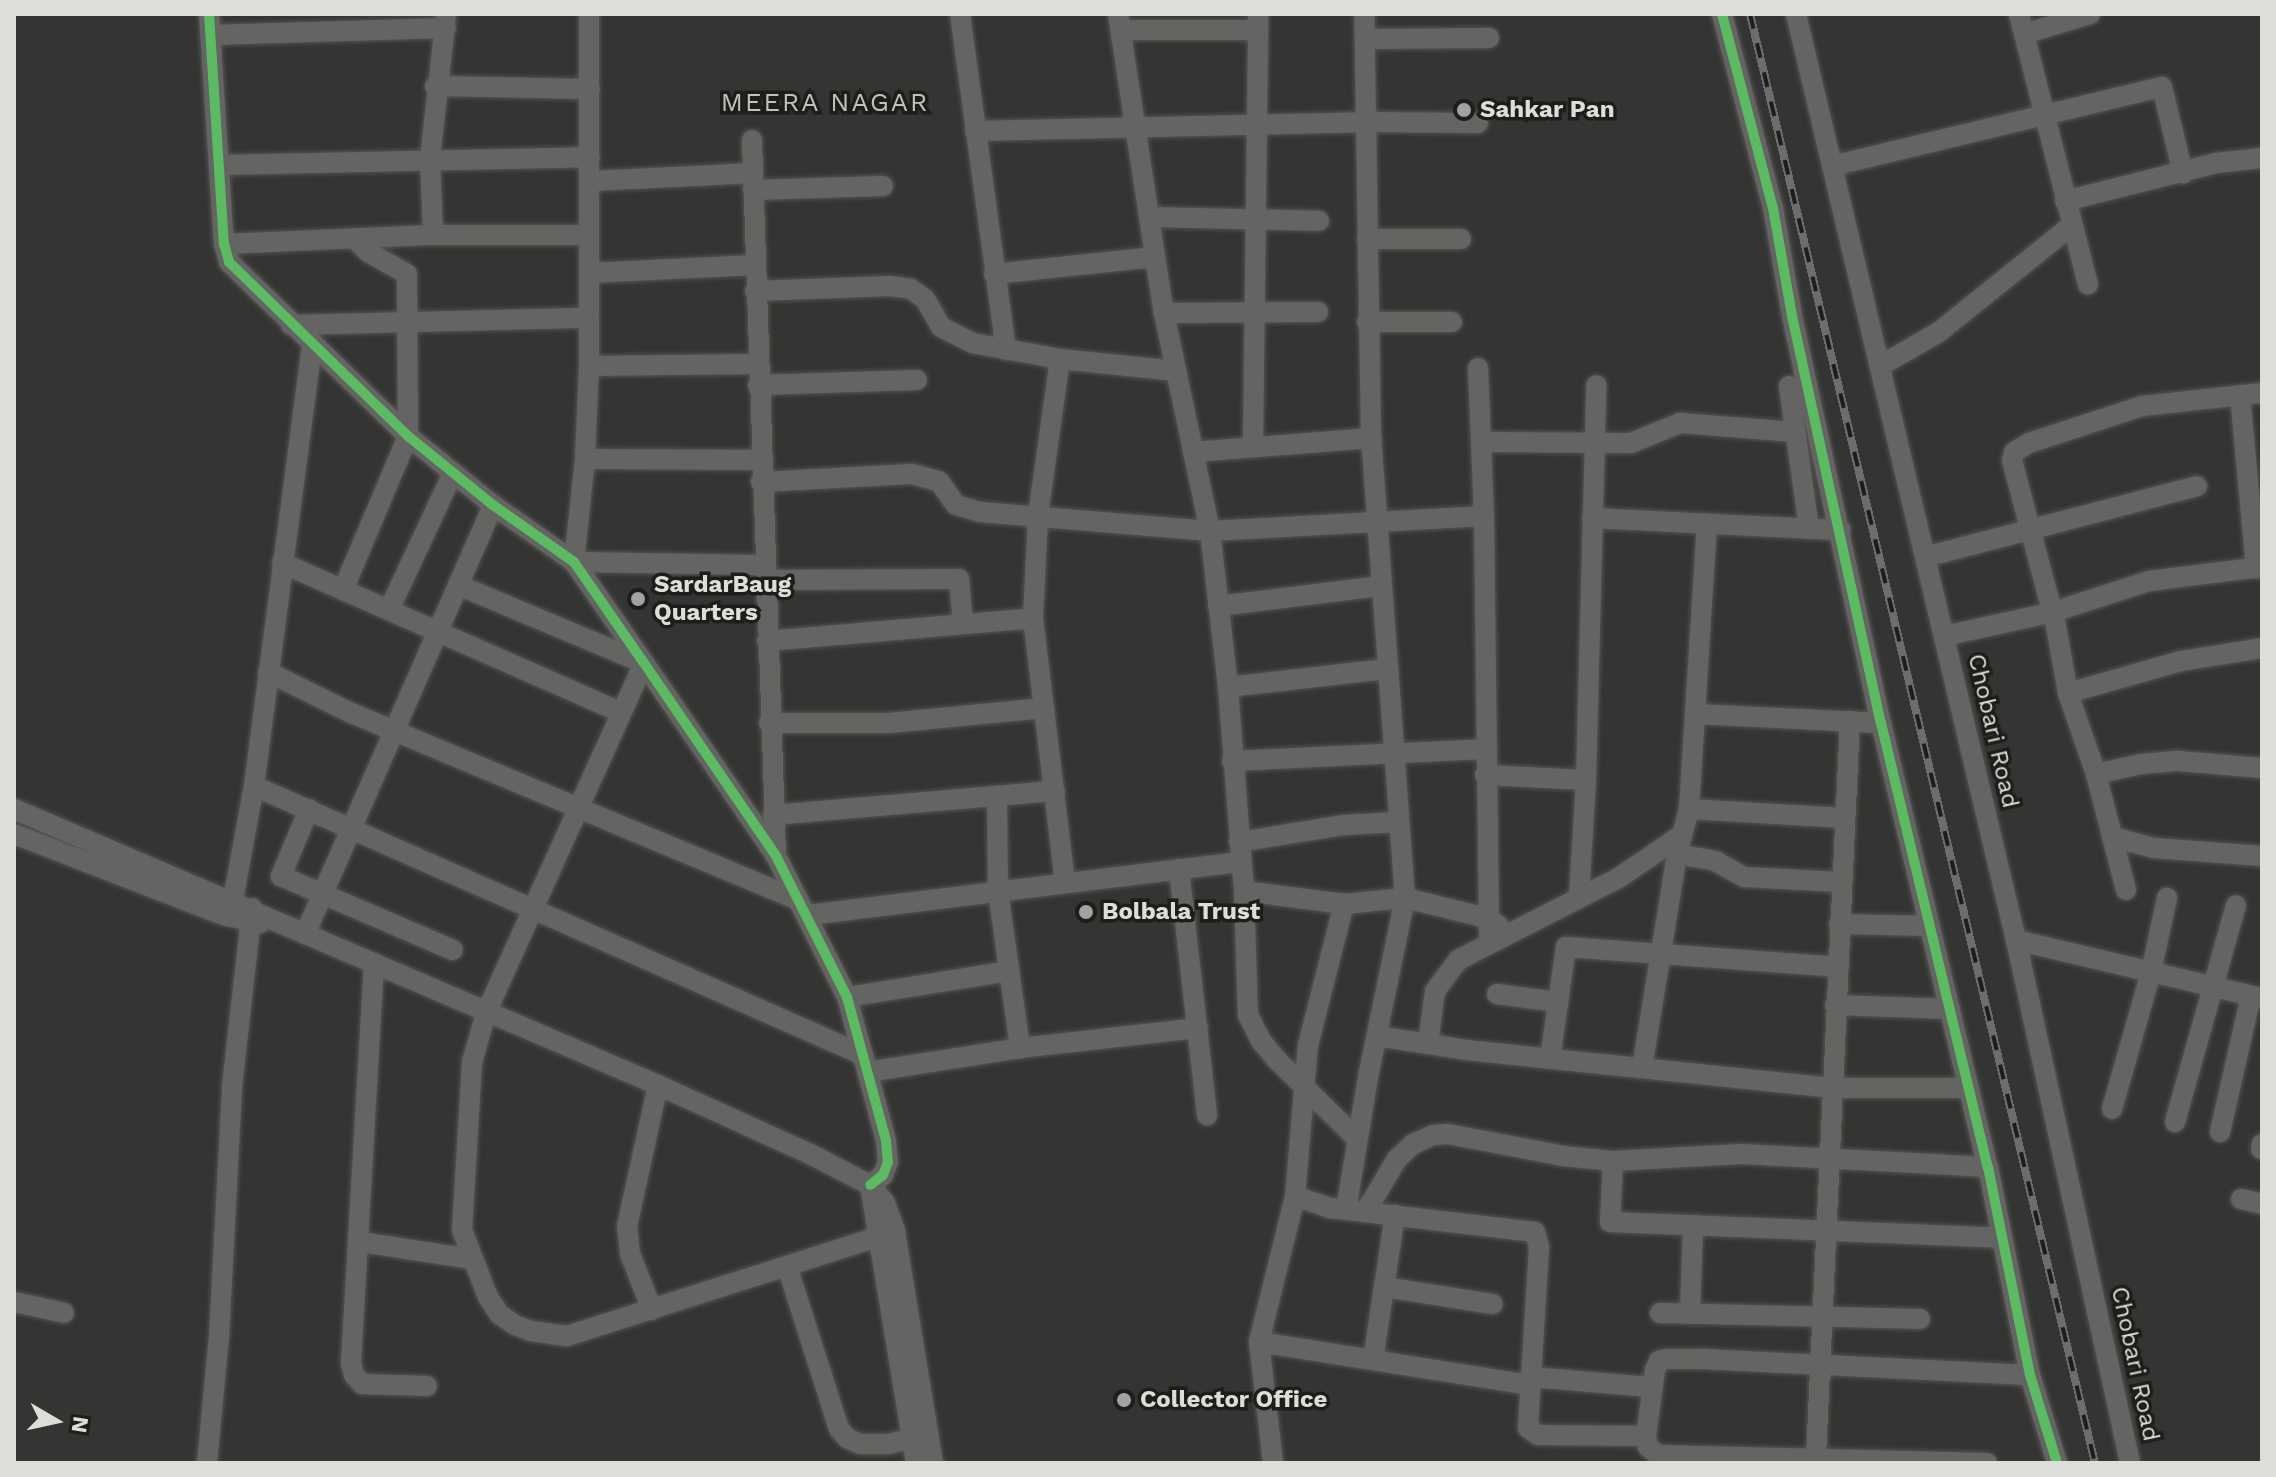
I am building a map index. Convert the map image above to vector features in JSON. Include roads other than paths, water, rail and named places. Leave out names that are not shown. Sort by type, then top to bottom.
[{"type":"street","points":[[209,14],[224,244],[237,273],[408,436],[493,505],[574,562],[776,856],[847,997],[886,1141],[888,1162],[883,1175],[870,1185]]},
{"type":"street","points":[[574,562],[585,459],[589,366],[589,14]]},
{"type":"street","points":[[960,14],[1006,350]]},
{"type":"street","points":[[1356,1211],[1357,1139],[1405,898],[1391,752],[1371,438],[1364,14]]},
{"type":"street","points":[[1722,14],[1773,208],[1792,316],[1881,723],[1988,1167],[2030,1375],[2057,1463]]},
{"type":"street","name":"Chobari Road","points":[[1796,14],[2016,940],[2130,1463]]},
{"type":"street","points":[[2088,284],[2022,24],[2090,14]]},
{"type":"street","points":[[210,35],[446,21],[435,86],[430,158],[433,235]]},
{"type":"street","points":[[1253,447],[1258,22],[1120,22],[1164,313],[1210,531],[1228,687],[1244,891],[1248,1015],[1261,1041],[1357,1139]]},
{"type":"street","points":[[1365,39],[1489,38]]},
{"type":"street","points":[[435,86],[590,89]]},
{"type":"street","points":[[1832,166],[2162,87],[2183,173]]},
{"type":"street","points":[[975,131],[1259,127],[1365,122],[1478,123]]},
{"type":"street","points":[[752,140],[760,460],[776,856]]},
{"type":"street","points":[[219,165],[430,158],[590,157]]},
{"type":"street","points":[[2065,201],[2216,163],[2262,158]]},
{"type":"street","points":[[590,181],[753,181],[883,186]]},
{"type":"street","points":[[1149,217],[1319,221]]},
{"type":"street","points":[[1880,366],[1939,332],[2072,225]]},
{"type":"street","points":[[224,244],[433,235],[589,235]]},
{"type":"street","points":[[343,590],[408,436],[410,321],[407,274],[368,252],[355,239]]},
{"type":"street","points":[[1367,239],[1461,239]]},
{"type":"street","points":[[994,274],[1155,257]]},
{"type":"street","points":[[589,273],[755,265]]},
{"type":"street","points":[[755,291],[890,286],[911,289],[925,299],[932,315],[953,336],[1006,350],[1060,359],[1176,371]]},
{"type":"street","points":[[1164,313],[1318,312]]},
{"type":"street","points":[[291,325],[588,318]]},
{"type":"street","points":[[1367,322],[1452,322]]},
{"type":"street","points":[[207,1463],[219,1337],[232,1087],[251,913],[254,786],[312,345]]},
{"type":"street","points":[[1060,359],[1038,516],[1033,618],[1065,883]]},
{"type":"street","points":[[589,366],[917,380]]},
{"type":"street","points":[[1478,368],[1484,516],[1484,749],[1489,943]]},
{"type":"street","points":[[1579,896],[1586,780],[1596,385]]},
{"type":"street","points":[[1789,386],[1809,529]]},
{"type":"street","points":[[2126,890],[2096,774],[2068,693],[2053,612],[2012,461],[2019,448],[2142,406],[2262,393]]},
{"type":"street","points":[[1944,636],[2053,612],[2149,581],[2259,568],[2240,395]]},
{"type":"street","points":[[1481,442],[1631,443],[1680,423],[1795,432]]},
{"type":"street","points":[[1193,452],[1371,438]]},
{"type":"street","points":[[585,459],[760,460]]},
{"type":"street","points":[[389,610],[453,473]]},
{"type":"street","points":[[761,482],[912,474],[939,481],[948,498],[965,509],[1210,531],[1484,516]]},
{"type":"street","points":[[1925,557],[2197,486]]},
{"type":"street","points":[[305,934],[440,632],[493,505]]},
{"type":"street","points":[[1592,518],[1841,530]]},
{"type":"street","points":[[1642,1068],[1677,854],[1689,809],[1707,524]]},
{"type":"street","points":[[574,562],[959,579],[963,624]]},
{"type":"street","points":[[282,563],[620,712]]},
{"type":"street","points":[[458,585],[644,663]]},
{"type":"street","points":[[1218,606],[1380,586]]},
{"type":"street","points":[[767,641],[1033,618]]},
{"type":"street","points":[[2068,693],[2181,661],[2262,648]]},
{"type":"street","points":[[644,663],[576,809],[535,910],[487,1010],[472,1062],[467,1106],[462,1230],[471,1259],[499,1314],[531,1331],[567,1336],[877,1237]]},
{"type":"street","points":[[1228,687],[1386,669]]},
{"type":"street","points":[[268,672],[396,732],[803,907],[998,891],[1179,869],[1343,825],[1399,822]]},
{"type":"street","points":[[769,723],[889,723],[1044,708]]},
{"type":"street","points":[[1696,714],[1881,723]]},
{"type":"street","points":[[1804,1459],[1821,1366],[1836,967],[1850,721]]},
{"type":"street","points":[[1232,761],[1484,749]]},
{"type":"street","points":[[2096,774],[2141,764],[2179,761],[2262,768]]},
{"type":"street","points":[[1485,775],[1586,780]]},
{"type":"street","points":[[254,786],[535,910],[865,1063],[1198,1028]]},
{"type":"street","points":[[773,815],[1055,791]]},
{"type":"street","points":[[997,796],[998,891],[1020,1048]]},
{"type":"street","points":[[309,809],[281,876],[453,950]]},
{"type":"street","points":[[1689,809],[1845,818]]},
{"type":"street","points":[[251,913],[158,892],[14,835],[18,811],[658,1085],[800,1149],[870,1185],[885,1203],[895,1231],[933,1463]]},
{"type":"street","points":[[1428,1044],[1435,991],[1447,970],[1489,943],[1620,877],[1683,834]]},
{"type":"street","points":[[2112,837],[2154,848],[2262,856]]},
{"type":"street","points":[[1677,854],[1715,861],[1744,877],[1841,882]]},
{"type":"street","points":[[1179,869],[1207,1115]]},
{"type":"street","points":[[1244,891],[1344,904],[1405,898],[1489,920],[1512,931]]},
{"type":"street","points":[[2112,1109],[2151,972],[2167,898]]},
{"type":"street","points":[[1273,1463],[1259,1342],[1295,1196],[1308,1045],[1344,904]]},
{"type":"street","points":[[2175,1122],[2236,905]]},
{"type":"street","points":[[1839,924],[1930,926]]},
{"type":"street","points":[[2016,940],[2211,986],[2258,992],[2220,1132]]},
{"type":"street","points":[[1550,1059],[1566,947],[1836,967]]},
{"type":"street","points":[[374,963],[351,1363],[354,1375],[362,1384],[427,1386]]},
{"type":"street","points":[[847,997],[1009,971]]},
{"type":"street","points":[[1497,994],[1558,1002]]},
{"type":"street","points":[[1835,1005],[1950,1009]]},
{"type":"street","points":[[1377,1036],[1550,1059],[1831,1088],[1969,1088]]},
{"type":"street","points":[[652,1310],[630,1254],[627,1226],[658,1085]]},
{"type":"street","points":[[1356,1211],[1397,1159],[1413,1144],[1433,1135],[1448,1134],[1563,1156],[1613,1161],[1741,1154],[1988,1167]]},
{"type":"street","points":[[1613,1161],[1610,1222],[2002,1238]]},
{"type":"street","points":[[870,1185],[916,1463]]},
{"type":"street","points":[[1295,1196],[1356,1211],[1535,1232],[1539,1247],[1527,1420],[1533,1433],[1646,1436]]},
{"type":"street","points":[[2241,1199],[2262,1204]]},
{"type":"street","points":[[1373,1360],[1395,1215]]},
{"type":"street","points":[[1690,1314],[1693,1225]]},
{"type":"street","points":[[360,1242],[471,1259]]},
{"type":"street","points":[[787,1266],[839,1429],[847,1438],[860,1444],[888,1444],[913,1438]]},
{"type":"street","points":[[1384,1287],[1493,1304]]},
{"type":"street","points":[[14,1302],[64,1313]]},
{"type":"street","points":[[1660,1313],[1920,1319]]},
{"type":"street","points":[[1259,1342],[1531,1381],[1651,1387]]},
{"type":"street","points":[[1987,1463],[1658,1455],[1648,1447],[1646,1436],[1651,1387],[1659,1361],[1667,1359],[2030,1375]]},
{"type":"railway","points":[[1750,14],[2095,1463]]},
{"type":"place","name":"Sahkar Pan","points":[[1464,110]]},
{"type":"place","name":"SardarBaug Quarters","points":[[638,599]]},
{"type":"place","name":"Bolbala Trust","points":[[1086,912]]},
{"type":"place","name":"Collector Office","points":[[1124,1400]]},
{"type":"district","name":"MEERA NAGAR","points":[[825,103]]}]
